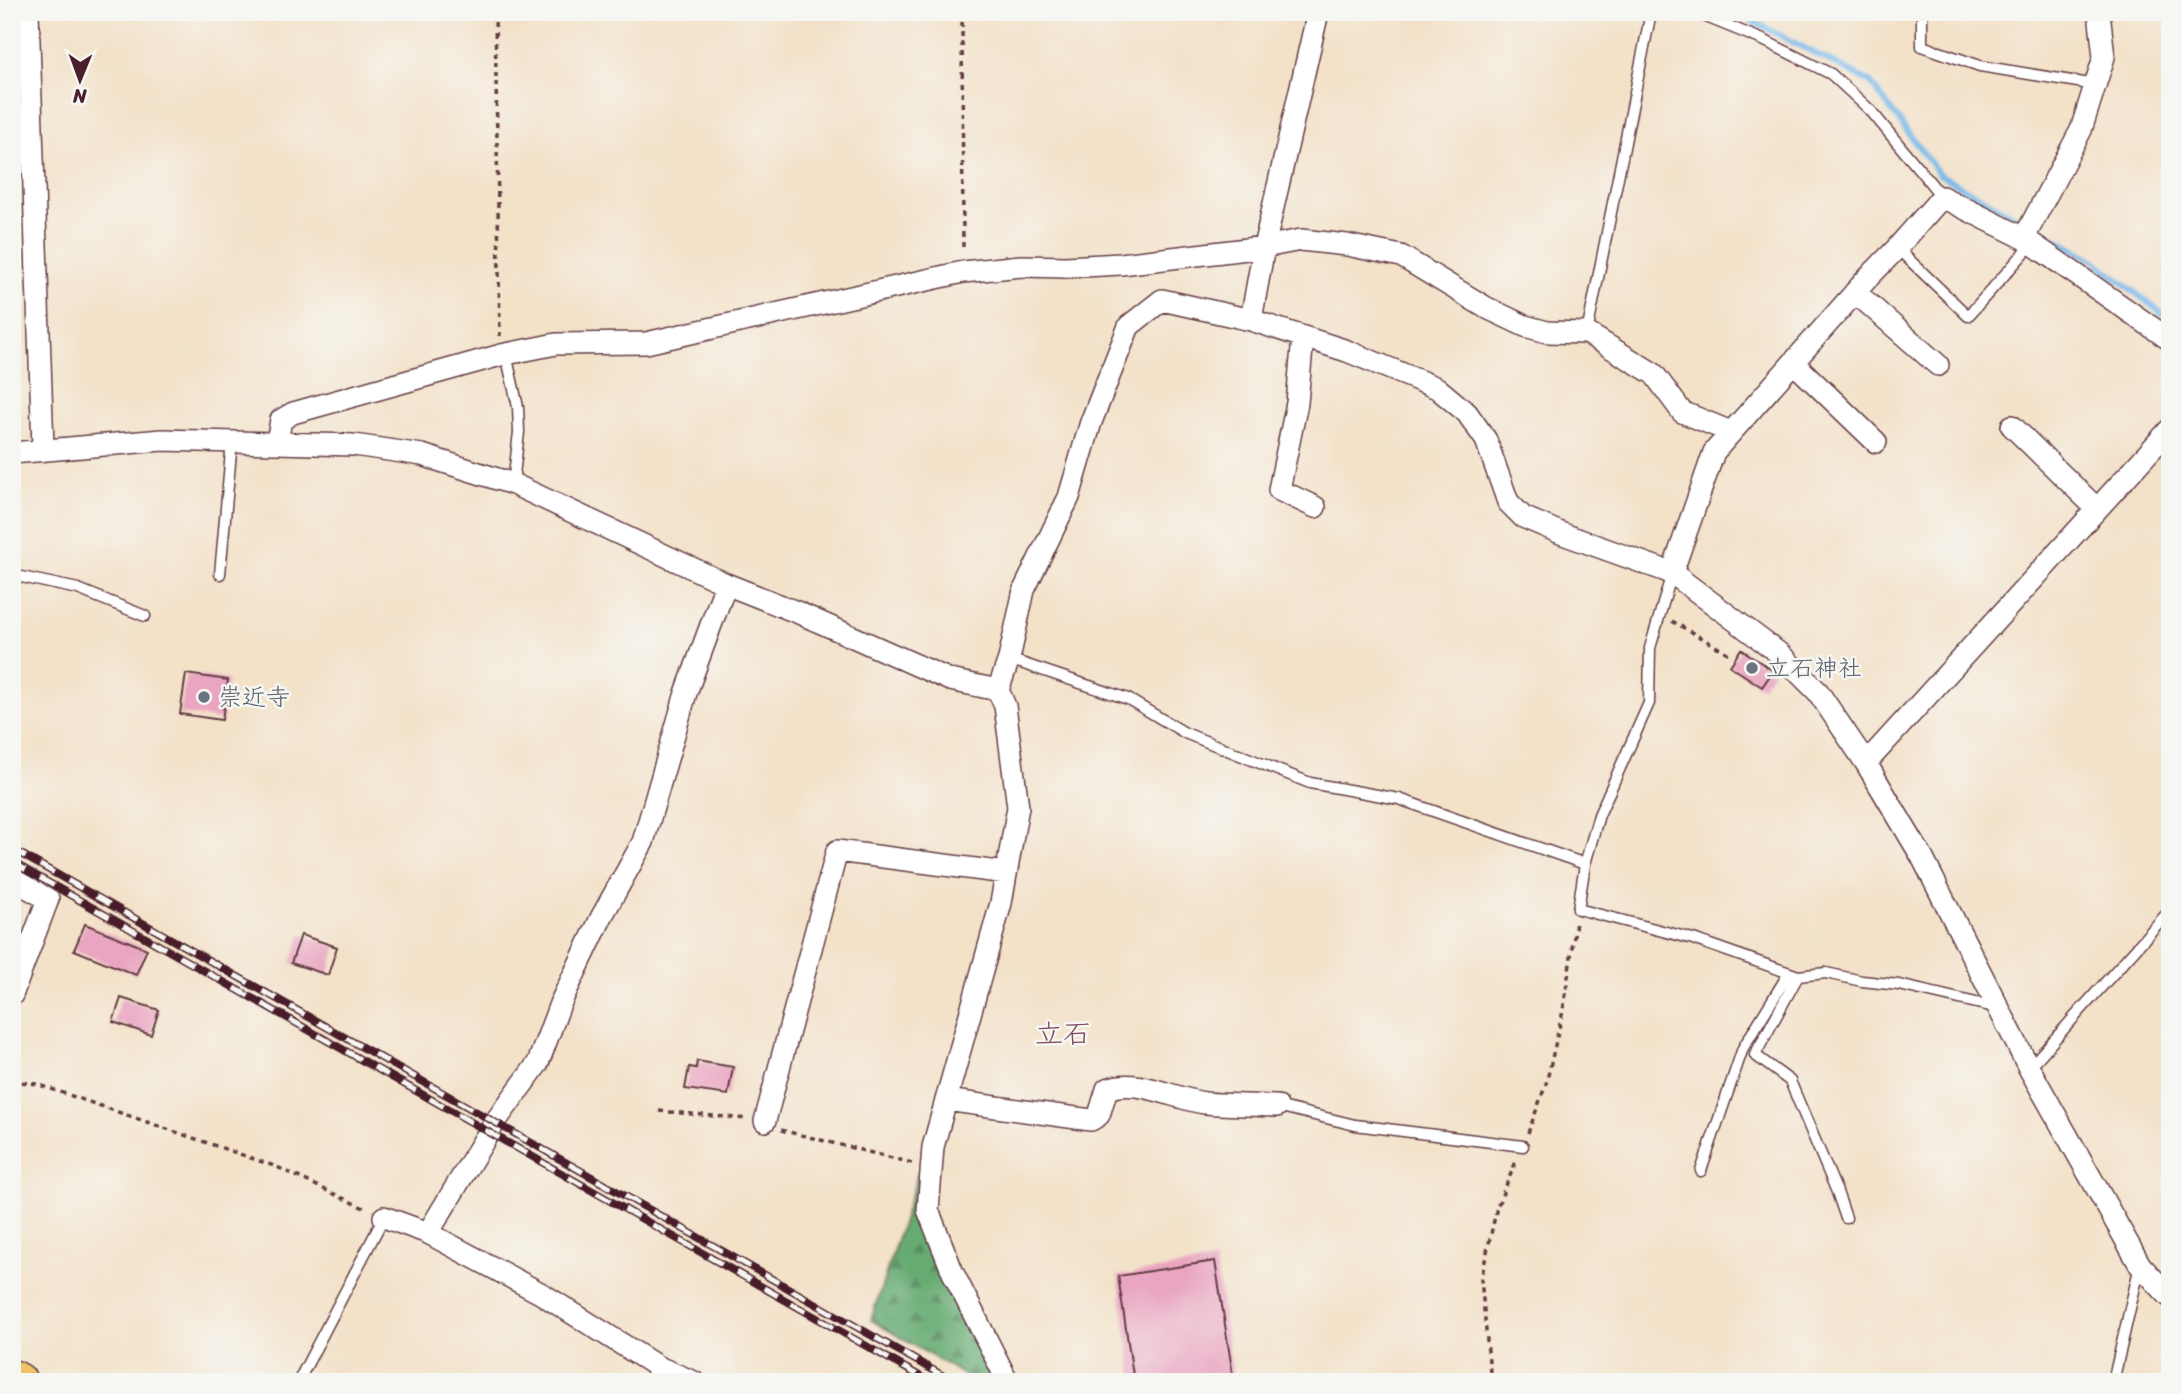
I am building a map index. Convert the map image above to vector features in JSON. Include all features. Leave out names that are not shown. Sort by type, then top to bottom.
[{"type":"highway","points":[[12,1379],[18,1382]]},
{"type":"street","points":[[28,12],[43,448]]},
{"type":"street","points":[[1251,320],[1264,247],[1318,12]]},
{"type":"street","points":[[2028,241],[2081,130],[2096,85],[2104,57],[2099,12]]},
{"type":"street","points":[[1672,573],[1714,452],[1942,197],[2028,241],[2170,340]]},
{"type":"street","points":[[277,442],[281,420],[293,413],[504,355],[556,344],[646,343],[963,272],[1021,266],[1121,264],[1301,240],[1347,245],[1401,256],[1485,307],[1525,326],[1547,332],[1587,333],[1654,374],[1682,412],[1731,432]]},
{"type":"street","points":[[1856,292],[1938,365]]},
{"type":"street","points":[[1008,1382],[953,1273],[928,1210],[933,1147],[1001,903],[1018,807],[1004,706],[998,690],[1009,659],[1024,590],[1069,497],[1091,422],[1129,326],[1161,300],[1251,320],[1347,351],[1437,388],[1467,413],[1486,440],[1508,502],[1523,517],[1672,573],[1780,654],[1818,692],[1866,763],[1922,857],[2029,1068],[2140,1265],[2170,1297]]},
{"type":"street","points":[[1303,337],[1297,403],[1279,491],[1315,508]]},
{"type":"street","points":[[1794,363],[1876,442]]},
{"type":"street","points":[[2012,426],[2097,509]]},
{"type":"street","points":[[1866,763],[2170,429]]},
{"type":"street","points":[[12,453],[43,448],[162,440],[354,445],[422,455],[513,484],[726,584],[799,613],[950,680],[998,690]]},
{"type":"street","points":[[428,1233],[495,1122],[538,1063],[560,1004],[597,927],[643,842],[686,692],[726,584]]},
{"type":"street","points":[[765,1121],[836,851],[1006,873]]},
{"type":"street","points":[[12,879],[47,899],[12,995]]},
{"type":"street","points":[[946,1100],[1091,1119],[1099,1115],[1107,1089],[1118,1085],[1149,1089],[1203,1102],[1277,1106]]},
{"type":"street","points":[[384,1217],[428,1233],[542,1294],[658,1367],[694,1382]]},
{"type":"lane","points":[[1587,333],[1651,12]]},
{"type":"lane","points":[[1694,12],[1763,40],[1831,74],[1871,111],[1942,197]]},
{"type":"lane","points":[[1922,12],[1922,46],[1980,66],[2096,85]]},
{"type":"lane","points":[[1897,248],[1968,316],[2028,241]]},
{"type":"lane","points":[[504,355],[518,407],[519,432],[513,484]]},
{"type":"lane","points":[[220,573],[232,442]]},
{"type":"lane","points":[[1672,573],[1650,648],[1649,703],[1599,815],[1585,864],[1578,909],[1693,939],[1794,974],[1826,972],[1862,981],[1899,985],[1998,1008]]},
{"type":"lane","points":[[12,575],[78,589],[145,616]]},
{"type":"lane","points":[[1009,659],[1128,699],[1185,733],[1310,783],[1399,799],[1585,864]]},
{"type":"lane","points":[[2029,1068],[2170,910]]},
{"type":"lane","points":[[1701,1171],[1743,1048],[1794,974]]},
{"type":"lane","points":[[1794,974],[1755,1055],[1790,1081],[1846,1218]]},
{"type":"lane","points":[[1277,1106],[1355,1125],[1523,1146]]},
{"type":"lane","points":[[298,1382],[384,1217]]},
{"type":"lane","points":[[2113,1382],[2140,1265]]},
{"type":"path","points":[[495,12],[504,355]]},
{"type":"path","points":[[962,12],[963,272]]},
{"type":"path","points":[[1660,614],[1731,655]]},
{"type":"path","points":[[12,1081],[37,1084],[276,1167],[384,1217]]},
{"type":"path","points":[[659,1111],[765,1121],[778,1129],[931,1168]]},
{"type":"green space","points":[[919,1171],[920,1189],[1002,1382],[976,1382],[871,1320]]},
{"type":"building","name":"立石神社","points":[[1741,649],[1773,671],[1762,687],[1730,666]]},
{"type":"building","name":"崇近寺","points":[[186,674],[228,680],[222,720],[180,714]]},
{"type":"building","points":[[85,924],[147,949],[136,975],[74,950]]},
{"type":"building","points":[[301,935],[337,947],[328,975],[291,963]]},
{"type":"building","points":[[121,998],[159,1010],[151,1035],[113,1022]]},
{"type":"building","points":[[697,1061],[733,1067],[728,1095],[685,1089],[689,1067],[696,1068]]},
{"type":"building","points":[[1215,1261],[1234,1382],[1134,1382],[1118,1276]]},
{"type":"waterway","points":[[1735,12],[1870,82],[1939,174],[2094,260],[2170,320]]},
{"type":"railway","points":[[12,849],[954,1382]]},
{"type":"railway","points":[[12,862],[930,1382]]},
{"type":"place","name":"立石神社","points":[[1752,668]]},
{"type":"place","name":"崇近寺","points":[[204,697]]},
{"type":"district","name":"立石","points":[[1063,1033]]}]
